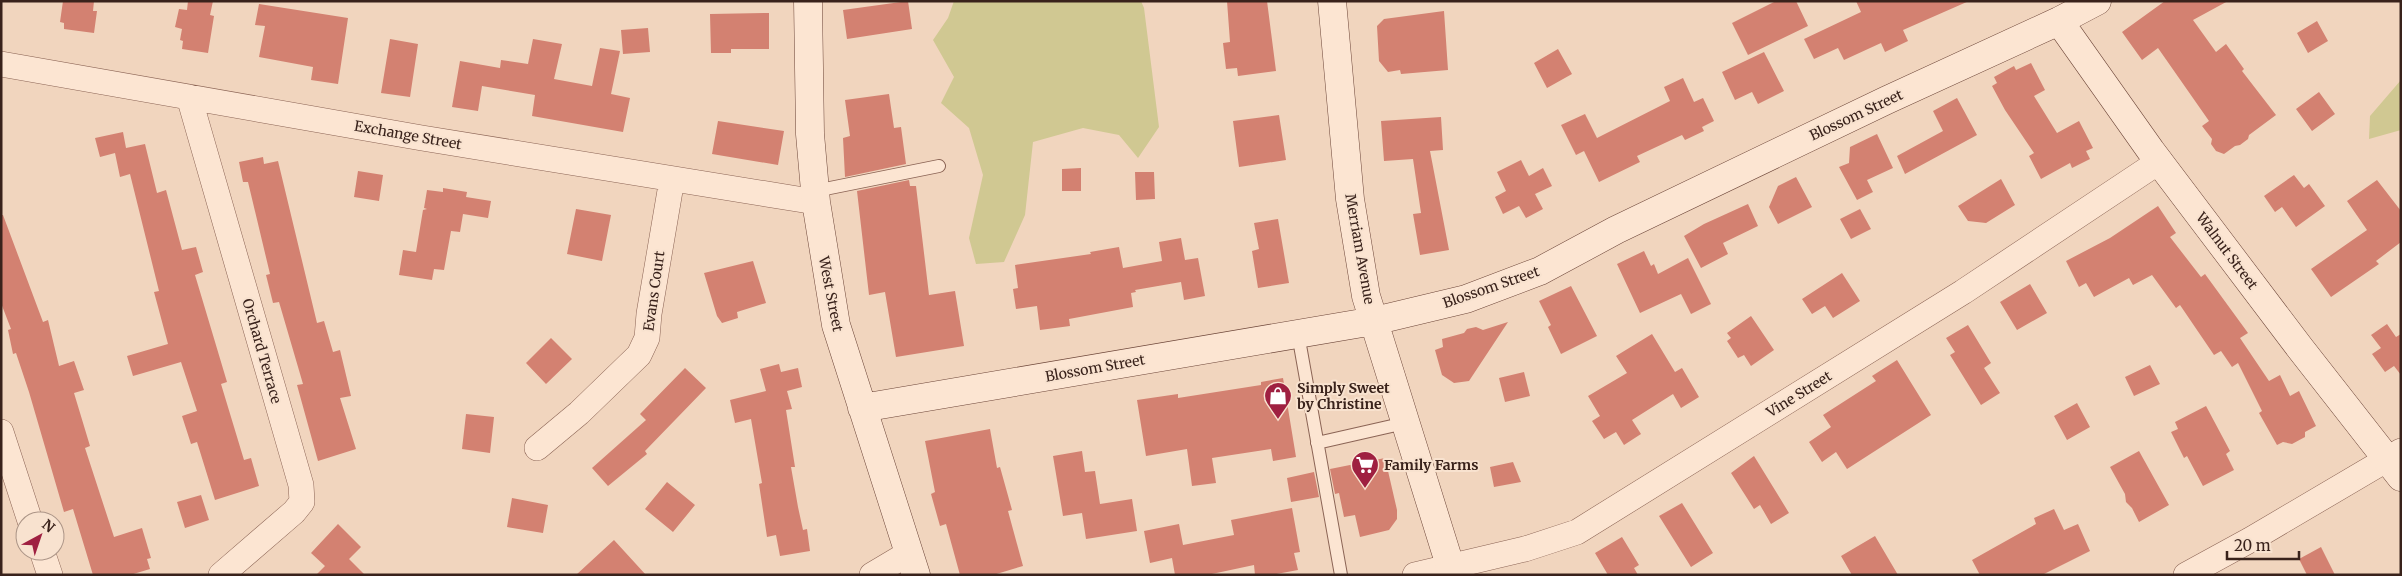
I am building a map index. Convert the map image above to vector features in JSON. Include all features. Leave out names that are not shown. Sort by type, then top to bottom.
[{"type":"street","name":"West Street","points":[[808,1],[810,134],[815,196],[836,326],[912,564]]},
{"type":"street","name":"Merriam Avenue","points":[[1332,1],[1350,200],[1366,296],[1451,570]]},
{"type":"street","name":"Blossom Street","points":[[862,408],[1374,322],[1466,299],[1540,271],[1624,226],[1887,100],[2059,21],[2097,1]]},
{"type":"street","name":"Walnut Street","points":[[2059,21],[2160,161],[2300,348],[2397,463]]},
{"type":"street","name":"Exchange Street","points":[[1,64],[672,179],[815,196]]},
{"type":"street","name":"Orchard Terrace","points":[[189,97],[301,485],[302,502],[294,512],[221,575]]},
{"type":"street","name":"Vine Street","points":[[1415,575],[1451,570],[1577,532],[1962,292],[2160,161]]},
{"type":"street","name":"Evans Court","points":[[537,448],[579,413],[639,354],[647,338],[649,314],[672,179]]},
{"type":"street","points":[[1,432],[27,511]]},
{"type":"street","points":[[2186,575],[2397,463]]},
{"type":"street","points":[[45,561],[50,575]]},
{"type":"street","points":[[872,575],[912,564]]},
{"type":"lane","points":[[815,196],[939,166]]},
{"type":"lane","points":[[1298,334],[1341,575]]},
{"type":"lane","points":[[1317,444],[1405,423]]},
{"type":"shaded area","points":[[954,1],[1141,1],[1144,8],[1159,127],[1138,158],[1119,135],[1083,128],[1033,142],[1025,215],[1004,262],[976,264],[969,238],[983,175],[969,128],[941,103],[954,77],[933,40],[948,18]]},
{"type":"shaded area","points":[[2401,80],[2401,130],[2369,139],[2370,116]]},
{"type":"building","points":[[63,1],[94,1],[93,11],[97,11],[94,33],[64,29],[64,23],[60,22]]},
{"type":"building","points":[[188,1],[213,1],[210,15],[214,16],[208,53],[182,49],[183,41],[180,40],[182,29],[175,27],[179,9],[187,10]]},
{"type":"building","points":[[908,1],[912,29],[847,39],[843,10]]},
{"type":"building","points":[[1227,1],[1267,1],[1276,71],[1238,76],[1237,68],[1226,69],[1223,43],[1230,42]]},
{"type":"building","points":[[1776,1],[1796,1],[1808,26],[1748,55],[1732,23]]},
{"type":"building","points":[[1856,1],[1969,1],[1903,30],[1908,41],[1885,52],[1881,43],[1844,60],[1838,48],[1814,59],[1804,39],[1861,12]]},
{"type":"building","points":[[2165,1],[2228,1],[2193,20],[2216,52],[2226,44],[2244,69],[2242,71],[2276,115],[2249,135],[2248,139],[2240,145],[2235,146],[2224,154],[2216,151],[2211,144],[2212,139],[2202,126],[2209,121],[2158,48],[2142,60],[2122,32]]},
{"type":"building","points":[[259,4],[348,18],[338,84],[311,80],[313,67],[259,57],[265,26],[255,25]]},
{"type":"building","points":[[1444,11],[1448,70],[1401,74],[1400,70],[1388,72],[1379,61],[1377,26],[1384,19]]},
{"type":"building","points":[[769,13],[769,49],[731,49],[731,53],[711,53],[710,14]]},
{"type":"building","points":[[2317,21],[2328,41],[2308,53],[2297,33]]},
{"type":"building","points":[[648,28],[650,52],[623,54],[621,30]]},
{"type":"building","points":[[390,39],[418,44],[410,97],[381,93]]},
{"type":"building","points":[[533,39],[562,44],[554,79],[592,86],[600,48],[620,51],[611,94],[630,98],[623,132],[532,116],[535,95],[482,86],[478,111],[452,107],[460,61],[500,68],[501,60],[528,64]]},
{"type":"building","points":[[1558,49],[1572,74],[1547,88],[1534,63]]},
{"type":"building","points":[[1764,52],[1784,91],[1758,104],[1752,92],[1735,100],[1722,72]]},
{"type":"building","points":[[2031,63],[2045,90],[2034,96],[2057,133],[2079,121],[2093,148],[2086,151],[2090,159],[2072,168],[2070,163],[2041,179],[2029,156],[2034,153],[2005,110],[1992,86],[1997,83],[1994,77],[2014,66],[2016,70]]},
{"type":"building","points":[[1683,78],[1694,102],[1703,98],[1714,121],[1702,127],[1704,131],[1685,140],[1682,135],[1637,156],[1640,162],[1599,182],[1584,151],[1576,155],[1561,125],[1585,114],[1597,138],[1670,101],[1664,87]]},
{"type":"building","points":[[2319,92],[2335,114],[2312,131],[2296,109]]},
{"type":"building","points":[[889,94],[894,128],[901,127],[906,164],[845,177],[843,138],[850,136],[845,100]]},
{"type":"building","points":[[1957,98],[1977,135],[1905,174],[1897,156],[1943,131],[1933,111]]},
{"type":"building","points":[[1279,115],[1286,160],[1239,167],[1233,121]]},
{"type":"building","points":[[1441,117],[1443,150],[1430,151],[1449,250],[1420,255],[1413,214],[1421,213],[1413,159],[1384,161],[1381,121]]},
{"type":"building","points":[[718,121],[784,131],[778,165],[712,154]]},
{"type":"building","points":[[123,132],[126,148],[145,144],[157,193],[166,190],[182,250],[196,247],[203,272],[195,275],[227,382],[221,384],[244,460],[251,458],[259,486],[215,500],[197,442],[191,444],[182,416],[197,411],[181,362],[133,376],[127,356],[168,344],[154,292],[159,291],[130,174],[120,177],[115,153],[100,157],[95,138]]},
{"type":"building","points":[[1877,134],[1893,168],[1867,180],[1873,192],[1857,200],[1839,167],[1849,163],[1850,147]]},
{"type":"building","points":[[263,157],[264,164],[278,161],[317,323],[324,321],[333,352],[340,350],[351,396],[340,398],[356,449],[318,461],[297,385],[303,384],[279,302],[273,303],[266,275],[270,274],[248,182],[243,182],[239,162]]},
{"type":"building","points":[[1521,160],[1529,176],[1543,168],[1552,186],[1535,194],[1543,209],[1526,218],[1519,206],[1503,214],[1495,197],[1506,191],[1497,172]]},
{"type":"building","points":[[1081,168],[1081,191],[1062,191],[1062,169]]},
{"type":"building","points":[[358,171],[383,175],[379,201],[354,197]]},
{"type":"building","points":[[1135,172],[1154,172],[1155,199],[1136,200]]},
{"type":"building","points":[[2294,175],[2304,188],[2309,184],[2325,206],[2296,227],[2282,207],[2275,212],[2264,196]]},
{"type":"building","points":[[1796,177],[1812,207],[1778,224],[1769,207],[1778,186]]},
{"type":"building","points":[[2001,179],[2015,205],[1986,223],[1968,221],[1958,206]]},
{"type":"building","points":[[909,180],[910,186],[916,186],[929,295],[955,291],[964,346],[896,357],[885,292],[869,295],[857,191]]},
{"type":"building","points":[[2377,180],[2401,211],[2401,242],[2376,261],[2379,264],[2331,297],[2311,269],[2367,230],[2347,201]]},
{"type":"building","points":[[443,188],[467,192],[466,197],[491,201],[488,218],[463,214],[460,232],[451,231],[444,270],[434,269],[432,280],[399,275],[403,250],[416,252],[423,210],[427,209],[424,208],[427,190],[443,192]]},
{"type":"building","points":[[1748,204],[1758,226],[1723,243],[1728,254],[1701,268],[1684,236],[1704,224]]},
{"type":"building","points":[[2158,206],[2176,233],[2170,237],[2201,277],[2205,274],[2248,333],[2240,338],[2269,381],[2280,375],[2290,396],[2299,391],[2316,426],[2305,432],[2305,437],[2292,444],[2283,442],[2277,445],[2259,413],[2262,411],[2238,363],[2232,367],[2221,351],[2214,355],[2180,305],[2176,308],[2152,275],[2133,285],[2129,278],[2094,297],[2086,283],[2079,287],[2066,261],[2110,238]]},
{"type":"building","points":[[576,209],[611,215],[602,261],[567,254]]},
{"type":"building","points":[[1860,209],[1871,229],[1851,239],[1840,219]]},
{"type":"building","points":[[1,215],[3,215],[43,322],[48,320],[59,366],[74,361],[84,390],[74,393],[90,446],[85,448],[114,537],[142,528],[151,558],[147,559],[150,569],[130,575],[93,575],[73,509],[64,511],[29,392],[16,353],[13,354],[8,330],[11,329],[1,303]]},
{"type":"building","points":[[1278,219],[1289,283],[1258,288],[1252,251],[1259,249],[1254,223]]},
{"type":"building","points":[[1181,238],[1185,260],[1198,258],[1205,296],[1184,300],[1181,282],[1135,290],[1136,292],[1131,293],[1133,307],[1069,319],[1070,326],[1040,330],[1037,306],[1016,309],[1013,289],[1018,288],[1015,265],[1091,254],[1090,252],[1119,247],[1123,268],[1162,261],[1159,242]]},
{"type":"building","points":[[1644,251],[1651,266],[1654,264],[1658,274],[1688,258],[1711,304],[1691,314],[1681,294],[1640,313],[1617,264]]},
{"type":"building","points":[[753,261],[766,303],[737,312],[738,318],[722,323],[717,316],[704,273]]},
{"type":"building","points":[[1842,273],[1860,301],[1833,318],[1825,306],[1812,314],[1802,299]]},
{"type":"building","points":[[2030,284],[2047,313],[2017,330],[2000,302]]},
{"type":"building","points":[[1571,286],[1597,336],[1561,354],[1548,327],[1551,325],[1539,301]]},
{"type":"building","points":[[1751,316],[1774,350],[1751,366],[1744,355],[1738,358],[1727,341],[1731,338],[1727,333]]},
{"type":"building","points":[[1508,322],[1469,381],[1454,383],[1442,375],[1435,350],[1443,347],[1442,339],[1464,333],[1467,329],[1476,327],[1483,330]]},
{"type":"building","points":[[2387,324],[2396,337],[2401,334],[2401,375],[2394,366],[2385,372],[2372,354],[2381,348],[2371,335]]},
{"type":"building","points":[[1968,325],[1991,363],[1984,368],[2000,393],[1981,405],[1950,355],[1955,352],[1946,338]]},
{"type":"building","points":[[1652,334],[1675,372],[1682,368],[1699,397],[1681,408],[1673,394],[1632,420],[1641,434],[1624,445],[1616,432],[1604,439],[1592,421],[1600,416],[1588,396],[1627,373],[1616,356]]},
{"type":"building","points":[[551,338],[572,359],[546,384],[526,363]]},
{"type":"building","points":[[1897,360],[1931,415],[1847,469],[1836,452],[1822,462],[1809,442],[1831,427],[1823,415],[1876,381],[1872,376]]},
{"type":"building","points":[[779,364],[781,372],[798,368],[802,387],[787,391],[792,409],[786,410],[795,467],[791,467],[803,530],[807,529],[810,551],[780,556],[776,535],[767,537],[759,484],[762,483],[751,419],[735,423],[730,400],[766,391],[760,369]]},
{"type":"building","points":[[2150,365],[2160,384],[2134,396],[2125,377]]},
{"type":"building","points":[[685,368],[706,388],[645,451],[647,454],[608,486],[592,468],[646,420],[640,414]]},
{"type":"building","points":[[1524,372],[1530,396],[1505,402],[1499,378]]},
{"type":"building","points":[[1283,378],[1296,457],[1273,461],[1271,449],[1212,458],[1216,483],[1192,486],[1187,449],[1146,456],[1137,400],[1178,394],[1178,398],[1261,385],[1261,382]]},
{"type":"building","points":[[2077,403],[2090,427],[2067,440],[2054,416]]},
{"type":"building","points":[[2206,406],[2230,451],[2226,454],[2234,470],[2203,486],[2187,456],[2184,458],[2171,432],[2178,429],[2175,422]]},
{"type":"building","points":[[466,414],[494,417],[490,453],[462,449]]},
{"type":"building","points":[[990,429],[997,468],[1000,467],[1012,510],[1008,511],[1023,566],[993,575],[960,575],[946,524],[940,526],[931,494],[935,492],[925,441]]},
{"type":"building","points":[[1082,451],[1085,472],[1095,471],[1100,504],[1132,499],[1137,531],[1086,539],[1082,513],[1063,516],[1053,456]]},
{"type":"building","points":[[2139,451],[2169,505],[2139,522],[2132,508],[2126,502],[2125,494],[2110,467]]},
{"type":"building","points":[[1754,456],[1789,513],[1771,524],[1760,505],[1754,509],[1731,473]]},
{"type":"building","name":"Family Farms","points":[[1385,458],[1397,510],[1397,519],[1389,530],[1360,537],[1355,515],[1344,517],[1339,493],[1335,494],[1330,469]]},
{"type":"building","points":[[1513,462],[1521,482],[1494,487],[1490,467]]},
{"type":"building","points":[[1314,472],[1319,497],[1291,502],[1287,478]]},
{"type":"building","points":[[667,482],[695,505],[673,532],[645,509]]},
{"type":"building","points":[[201,495],[209,520],[185,528],[177,502]]},
{"type":"building","points":[[512,498],[548,505],[543,533],[507,527]]},
{"type":"building","points":[[1682,503],[1713,553],[1691,567],[1659,516]]},
{"type":"building","points":[[1292,508],[1300,552],[1294,553],[1298,570],[1271,575],[1255,575],[1254,565],[1207,575],[1175,575],[1172,558],[1150,563],[1144,531],[1179,524],[1183,545],[1234,535],[1231,520]]},
{"type":"building","points":[[2054,509],[2064,530],[2078,524],[2090,551],[2042,575],[1980,575],[1972,560],[2036,524],[2034,518]]},
{"type":"building","points":[[338,524],[361,547],[349,559],[365,575],[316,575],[325,566],[311,553]]},
{"type":"building","points":[[1875,536],[1898,575],[1852,575],[1841,556]]},
{"type":"building","points":[[1622,537],[1639,565],[1634,568],[1638,575],[1608,575],[1595,553]]},
{"type":"building","points":[[614,540],[646,575],[576,575]]},
{"type":"building","points":[[2321,547],[2335,575],[2307,575],[2299,559]]},
{"type":"place","name":"Simply Sweet by Christine","points":[[1278,420]]},
{"type":"place","name":"Family Farms","points":[[1365,489]]}]
